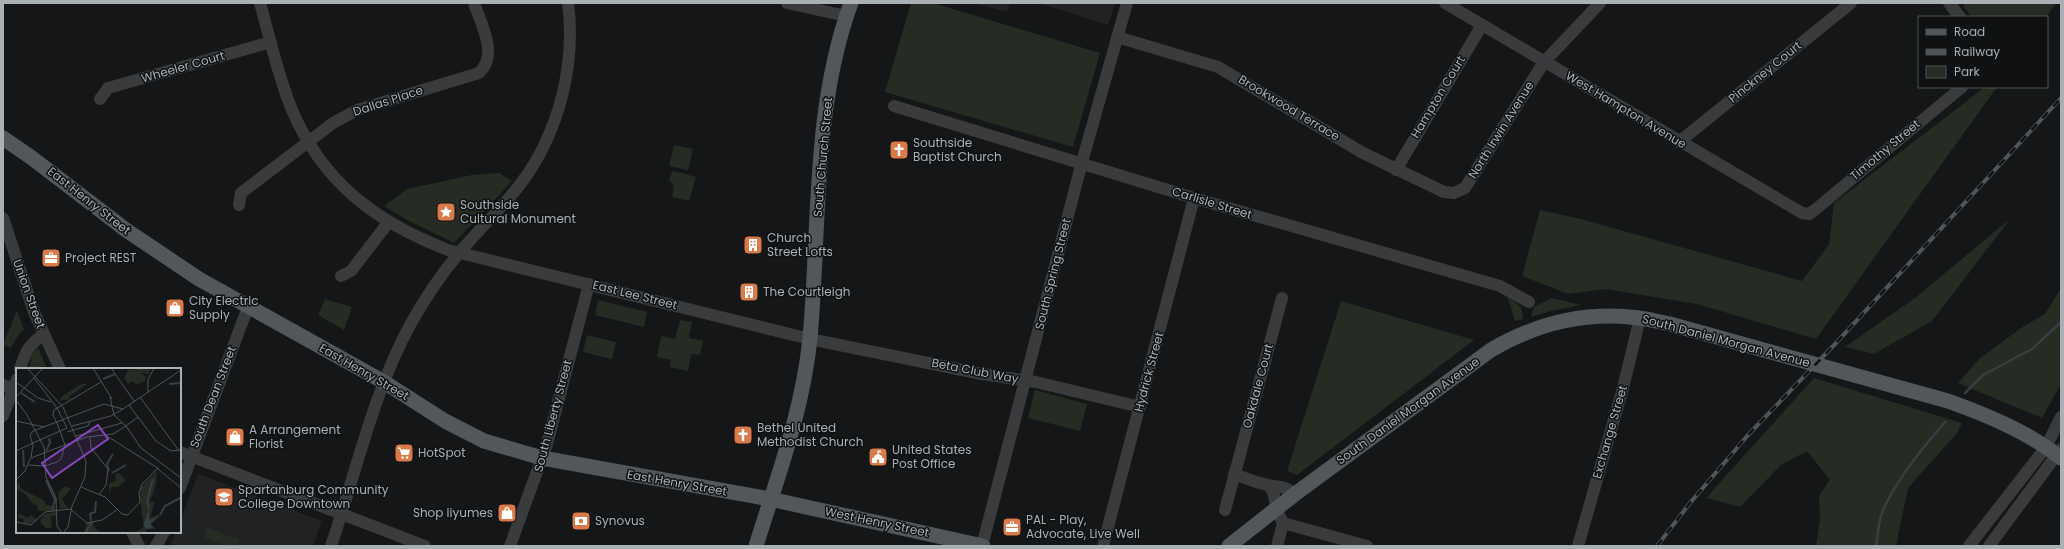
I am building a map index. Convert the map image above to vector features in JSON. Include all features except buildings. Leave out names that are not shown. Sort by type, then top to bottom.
[{"type":"main road","name":"South Church Street","points":[[756,546],[796,415],[804,380],[810,339],[826,112],[831,72],[848,10]]},
{"type":"main road","name":"East Henry Street","points":[[3,138],[38,162],[157,252],[248,307],[384,382],[470,434],[499,446],[542,458],[770,500]]},
{"type":"main road","name":"South Daniel Morgan Avenue","points":[[1229,546],[1294,494],[1470,364],[1505,342],[1533,330],[1571,318],[1602,316],[1640,318],[1670,324],[1948,401],[2003,424],[2056,452]]},
{"type":"main road","name":"West Henry Street","points":[[770,500],[983,546]]},
{"type":"street","name":"East Lee Street","points":[[260,3],[292,110],[308,141],[320,159],[346,188],[363,204],[388,223],[422,240],[459,253],[810,339]]},
{"type":"street","name":"Dallas Place","points":[[239,205],[240,192],[332,123],[357,110],[474,75],[487,64],[489,53],[474,3]]},
{"type":"street","points":[[331,546],[342,516],[384,382],[410,325],[438,280],[459,253],[495,215],[522,181],[548,137],[557,113],[567,69],[570,41],[568,3]]},
{"type":"street","points":[[787,3],[848,10]]},
{"type":"street","name":"South Spring Street","points":[[983,546],[1082,162],[1127,3]]},
{"type":"street","name":"West Hampton Avenue","points":[[1445,3],[1796,211],[1809,214]]},
{"type":"street","name":"North Irwin Avenue","points":[[1454,193],[1465,188],[1544,62],[1600,3]]},
{"type":"street","name":"Pinckney Court","points":[[1679,142],[1851,3]]},
{"type":"street","points":[[1949,3],[1959,16]]},
{"type":"street","name":"Hampton Court","points":[[1396,170],[1482,25]]},
{"type":"street","name":"Brookwood Terrace","points":[[1117,37],[1218,67],[1396,170],[1444,192],[1454,193]]},
{"type":"street","name":"Wheeler Court","points":[[100,99],[108,88],[271,42]]},
{"type":"street","name":"Timothy Street","points":[[1809,214],[1961,88]]},
{"type":"street","name":"Carlisle Street","points":[[894,106],[1082,162],[1194,198],[1500,286],[1529,302]]},
{"type":"street","name":"Hydrick Street","points":[[1103,546],[1194,198]]},
{"type":"street","name":"Union Street","points":[[3,218],[27,291],[44,335],[60,368]]},
{"type":"street","points":[[341,276],[351,271],[388,223]]},
{"type":"street","name":"South Liberty Street","points":[[510,546],[542,458],[589,284]]},
{"type":"street","name":"Oakdale Court","points":[[1225,510],[1282,298]]},
{"type":"street","name":"South Dean Street","points":[[181,482],[186,454],[248,307]]},
{"type":"street","name":"Exchange Street","points":[[1578,546],[1623,388],[1640,318]]},
{"type":"street","points":[[20,368],[28,346],[44,335]]},
{"type":"street","name":"Beta Club Way","points":[[810,339],[1036,382],[1140,407]]},
{"type":"street","points":[[3,416],[13,386]]},
{"type":"street","points":[[1989,546],[2056,452],[2061,416]]},
{"type":"street","points":[[1969,546],[2056,452]]},
{"type":"street","points":[[186,454],[342,516],[425,546]]},
{"type":"street","points":[[1234,474],[1270,486],[1276,485],[1286,487],[1294,494]]},
{"type":"street","points":[[1270,486],[1274,495],[1276,509],[1283,523],[1277,546]]},
{"type":"street","points":[[1283,523],[1367,546]]},
{"type":"street","points":[[132,533],[139,546]]},
{"type":"street","points":[[156,546],[164,533]]},
{"type":"street","points":[[162,546],[165,533]]},
{"type":"shaded area","points":[[974,3],[1010,3],[1007,12]]},
{"type":"shaded area","points":[[1039,3],[1115,3],[1108,25]]},
{"type":"shaded area","name":"Spartanburg Community College Downtown","points":[[198,474],[322,521],[313,546],[170,546],[176,533],[181,533],[181,518]]},
{"type":"green space","points":[[911,3],[933,3],[1100,53],[1073,147],[885,92]]},
{"type":"green space","points":[[1967,3],[2056,3],[2047,16],[1971,16],[1963,6]]},
{"type":"green space","points":[[1984,88],[1996,88],[1816,339],[1697,304],[1606,289],[1568,294],[1522,276],[1540,210],[1581,219],[1802,281],[1829,244],[1834,203]]},
{"type":"green space","points":[[674,145],[693,149],[688,170],[669,166]]},
{"type":"green space","points":[[674,171],[696,177],[689,201],[672,197],[674,185],[669,180],[672,172]]},
{"type":"green space","points":[[499,173],[512,181],[454,243],[405,219],[384,206],[407,189],[472,175]]},
{"type":"green space","points":[[2011,218],[1932,321],[1874,354],[1845,347],[1915,298]]},
{"type":"green space","points":[[2061,288],[2061,384],[2042,418],[1958,383],[1980,358],[2024,326],[2045,314]]},
{"type":"green space","points":[[1507,296],[1521,307],[1523,319],[1515,321]]},
{"type":"green space","points":[[1552,298],[1581,305],[1531,317],[1534,307]]},
{"type":"green space","points":[[325,299],[352,307],[344,330],[318,315]]},
{"type":"green space","points":[[598,300],[647,312],[644,327],[595,315]]},
{"type":"green space","points":[[1341,301],[1474,340],[1297,475],[1287,471]]},
{"type":"green space","points":[[17,310],[24,330],[19,334],[11,348],[3,345]]},
{"type":"green space","points":[[680,320],[692,322],[689,338],[703,341],[700,355],[691,354],[688,371],[670,367],[671,360],[657,357],[661,336],[675,339]]},
{"type":"green space","points":[[587,335],[616,342],[612,359],[583,352]]},
{"type":"green space","points":[[38,347],[47,368],[29,368],[32,354]]},
{"type":"green space","points":[[1814,378],[1962,423],[1957,433],[1908,488],[1896,546],[1816,546],[1820,519],[1819,496],[1830,480],[1807,451],[1781,465],[1740,507],[1706,498]]},
{"type":"green space","points":[[1035,390],[1087,404],[1080,431],[1028,418]]},
{"type":"green space","points":[[206,527],[239,540],[237,546],[227,546],[203,537]]},
{"type":"waterway","points":[[1965,393],[1983,375],[2032,349],[2061,322]]},
{"type":"waterway","points":[[1876,546],[1879,525],[1887,502],[1901,478],[1945,422]]},
{"type":"railway","points":[[1657,546],[1690,503],[1748,435],[1836,343],[2061,98]]},
{"type":"place","name":"Southside Baptist Church","points":[[899,150]]},
{"type":"place","name":"Southside Cultural Monument","points":[[446,212]]},
{"type":"place","name":"Church Street Lofts","points":[[753,245]]},
{"type":"place","name":"Project REST","points":[[51,258]]},
{"type":"place","name":"The Courtleigh","points":[[749,292]]},
{"type":"place","name":"City Electric Supply","points":[[175,308]]},
{"type":"place","name":"Bethel United Methodist Church","points":[[743,435]]},
{"type":"place","name":"A Arrangement Florist","points":[[235,437]]},
{"type":"place","name":"HotSpot","points":[[404,453]]},
{"type":"place","name":"United States Post Office","points":[[878,457]]},
{"type":"place","name":"Spartanburg Community College Downtown","points":[[224,497]]},
{"type":"place","name":"Shop Iiyumes","points":[[507,513]]},
{"type":"place","name":"Synovus","points":[[581,521]]},
{"type":"place","name":"PAL - Play, Advocate, Live Well","points":[[1012,527]]}]
